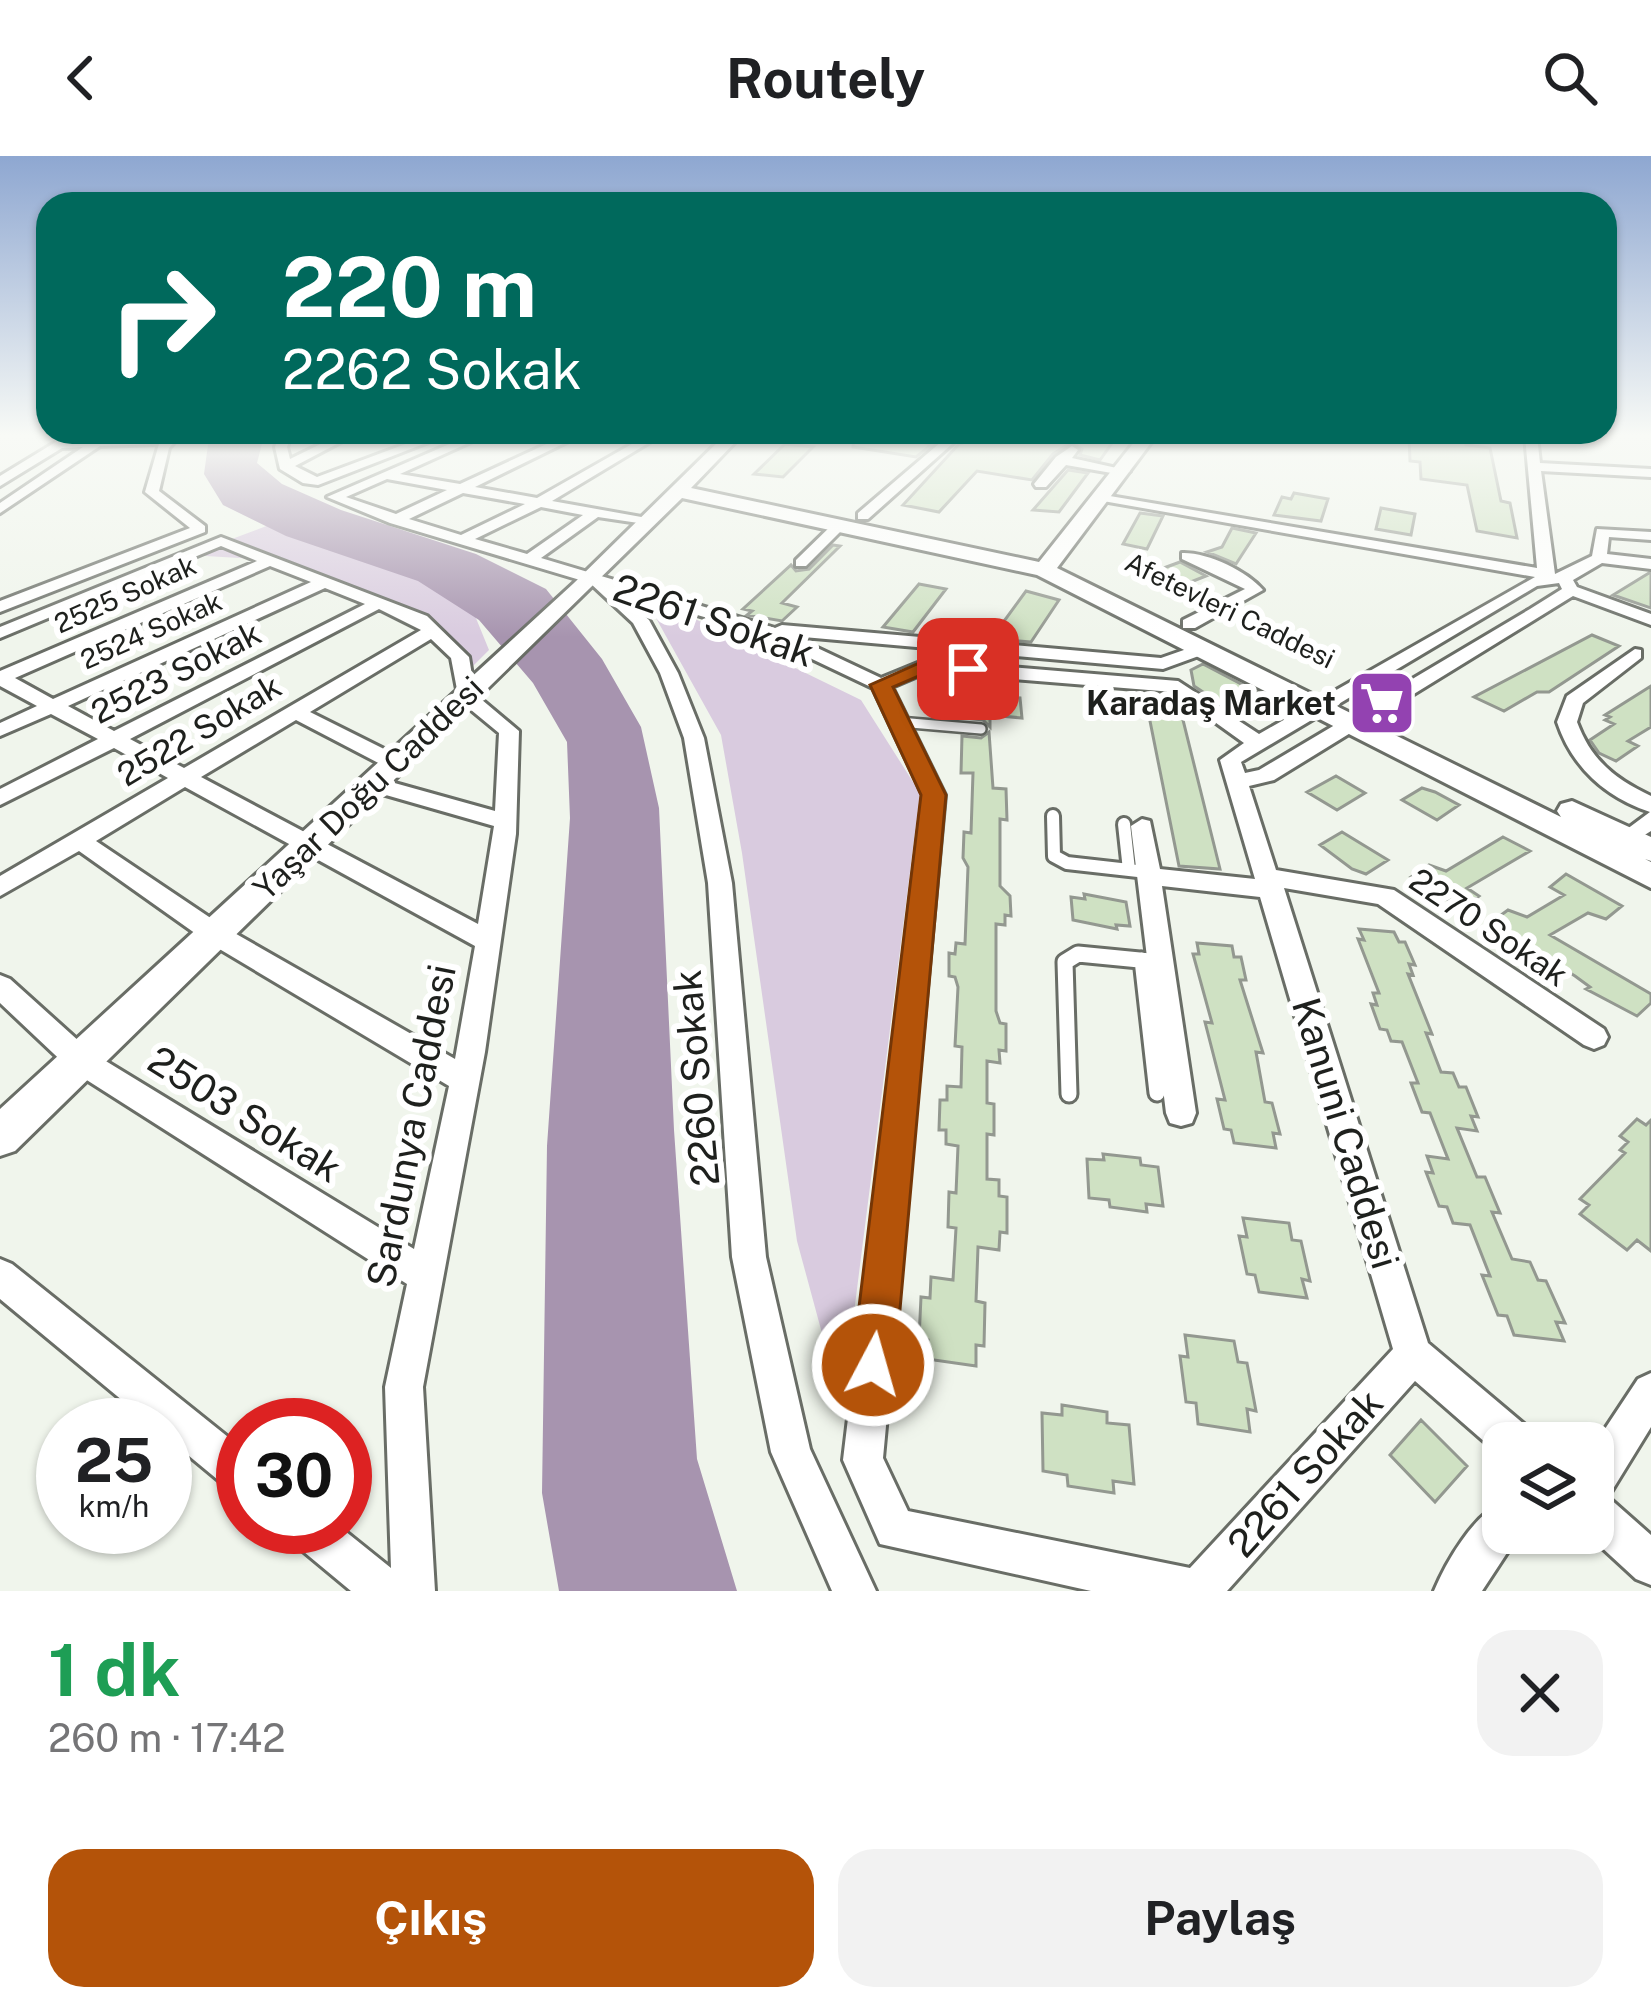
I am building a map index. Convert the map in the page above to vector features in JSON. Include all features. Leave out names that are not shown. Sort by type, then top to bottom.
[{"type":"main road","name":"Yaşar Doğu Caddesi","points":[[0,1137],[666,503]]},
{"type":"main road","name":"Afetevleri Caddesi","points":[[767,503],[1048,564],[1190,624],[1651,876]]},
{"type":"main road","points":[[1048,564],[1096,503]]},
{"type":"main road","name":"Afetevleri Caddesi","points":[[1048,564],[1201,649],[1327,702]]},
{"type":"main road","name":"Afetevleri Caddesi","points":[[1358,718],[1651,850]]},
{"type":"street","points":[[0,607],[200,529],[166,503]]},
{"type":"street","name":"2261 Sokak","points":[[350,503],[761,628],[881,685],[934,795],[863,1460],[895,1529],[1196,1591],[1413,1355]]},
{"type":"street","points":[[394,520],[430,503]]},
{"type":"street","points":[[531,503],[647,522]]},
{"type":"street","points":[[802,563],[873,503]]},
{"type":"street","points":[[1140,503],[1558,580],[1651,620]]},
{"type":"street","points":[[1542,503],[1558,580]]},
{"type":"street","points":[[462,540],[537,504]]},
{"type":"street","points":[[530,560],[595,513]]},
{"type":"street","points":[[1599,558],[1602,532],[1651,536]]},
{"type":"street","points":[[0,633],[221,541],[421,620],[460,657],[478,684]]},
{"type":"street","points":[[1187,556],[1246,580],[1255,590],[1190,624]]},
{"type":"street","points":[[1558,580],[1533,582],[1230,760],[1240,781],[1266,775],[1358,718],[1558,580],[1599,558],[1651,564]]},
{"type":"street","name":"2525 Sokak","points":[[0,678],[271,560]]},
{"type":"street","name":"2260 Sokak","points":[[592,577],[640,620],[669,674],[694,738],[719,883],[749,1257],[791,1452],[854,1591]]},
{"type":"street","name":"2524 Sokak","points":[[0,730],[326,581]]},
{"type":"street","name":"2523 Sokak","points":[[0,798],[380,602]]},
{"type":"street","points":[[761,628],[1163,664],[1201,649]]},
{"type":"street","name":"2522 Sokak","points":[[0,887],[432,632]]},
{"type":"street","points":[[1635,654],[1574,700],[1567,722],[1587,766],[1604,783],[1651,805]]},
{"type":"street","points":[[1163,664],[1178,687],[1258,743]]},
{"type":"street","points":[[881,685],[926,666],[1178,687]]},
{"type":"street","points":[[0,678],[488,941]]},
{"type":"street","name":"Sardunya Caddesi","points":[[413,1591],[404,1387],[465,1080],[506,822],[509,731],[478,684]]},
{"type":"street","points":[[294,711],[384,773],[506,822]]},
{"type":"street","name":"Kanuni Caddesi","points":[[1240,781],[1413,1355]]},
{"type":"street","points":[[1627,838],[1651,819]]},
{"type":"street","points":[[1133,825],[1151,961],[1181,1113]]},
{"type":"street","points":[[79,840],[215,934],[465,1080]]},
{"type":"street","name":"2270 Sokak","points":[[1142,873],[1385,896],[1594,1037]]},
{"type":"street","name":"2503 Sokak","points":[[0,986],[81,1061],[426,1276]]},
{"type":"street","points":[[0,1276],[216,1453]]},
{"type":"street","points":[[1413,1355],[1491,1422]]},
{"type":"street","points":[[1614,1451],[1651,1392]]},
{"type":"street","points":[[1614,1530],[1651,1564]]},
{"type":"street","points":[[1456,1591],[1482,1553]]},
{"type":"street","points":[[340,1554],[385,1591]]},
{"type":"lane","points":[[899,722],[981,729]]},
{"type":"lane","points":[[1053,816],[1054,856],[1067,863],[1142,873]]},
{"type":"lane","points":[[1069,1094],[1065,962],[1078,954],[1151,961],[1157,1093]]},
{"type":"shaded area","points":[[325,503],[476,554],[546,589],[602,659],[641,727],[659,808],[674,1130],[697,1459],[737,1591],[559,1591],[542,1493],[547,1146],[570,818],[567,742],[533,683],[479,620],[418,581],[286,536],[223,505]]},
{"type":"shaded area","points":[[277,522],[395,564],[471,606],[489,650],[472,667],[425,624],[271,560],[189,555]]},
{"type":"shaded area","points":[[642,593],[861,700],[920,793],[842,1407],[797,1241],[721,735]]},
{"type":"building","points":[[905,503],[947,503],[939,512]]},
{"type":"building","points":[[1039,503],[1066,503],[1059,512],[1033,510]]},
{"type":"building","points":[[1279,503],[1327,503],[1321,521],[1274,515]]},
{"type":"building","points":[[1471,503],[1510,503],[1517,538],[1477,531]]},
{"type":"building","points":[[1381,508],[1415,514],[1411,535],[1376,529]]},
{"type":"building","points":[[1140,513],[1163,516],[1147,549],[1123,544]]},
{"type":"building","points":[[1232,528],[1256,533],[1236,564],[1207,552],[1222,547]]},
{"type":"building","points":[[833,545],[840,546],[782,603],[797,607],[782,621],[747,615],[752,611],[743,609],[791,565],[796,571],[809,569]]},
{"type":"building","points":[[1180,562],[1206,576],[1178,587],[1150,573]]},
{"type":"building","points":[[1649,573],[1651,608],[1613,595]]},
{"type":"building","points":[[919,584],[946,589],[913,632],[883,627]]},
{"type":"building","points":[[1026,591],[1059,600],[1031,642],[991,639]]},
{"type":"building","points":[[1592,635],[1619,646],[1549,692],[1537,692],[1504,711],[1474,697]]},
{"type":"building","points":[[1203,664],[1260,694],[1261,700],[1236,714],[1194,686],[1191,670]]},
{"type":"building","points":[[1651,686],[1651,727],[1628,741],[1638,746],[1616,761],[1599,753],[1590,740],[1614,724],[1605,715]]},
{"type":"building","points":[[965,695],[1020,698],[1022,718],[990,715],[990,727],[983,720],[964,718]]},
{"type":"building","points":[[1153,710],[1181,712],[1220,869],[1179,866],[1149,716],[1154,716]]},
{"type":"building","points":[[989,732],[993,788],[1006,789],[1007,820],[1000,819],[1000,886],[1010,896],[1011,916],[1005,915],[1005,925],[996,924],[996,1011],[1000,1023],[1006,1024],[1006,1051],[999,1050],[1000,1063],[987,1061],[987,1103],[994,1104],[994,1135],[987,1134],[987,1179],[999,1180],[999,1196],[1007,1197],[1007,1233],[1000,1232],[999,1250],[978,1247],[976,1301],[985,1303],[984,1346],[976,1345],[976,1366],[927,1359],[928,1340],[919,1339],[921,1297],[930,1298],[931,1277],[953,1280],[956,1228],[948,1227],[949,1192],[956,1193],[958,1146],[946,1144],[946,1130],[939,1130],[940,1100],[947,1100],[947,1086],[961,1087],[962,1047],[955,1046],[958,987],[955,977],[949,976],[949,953],[955,954],[956,943],[965,944],[968,867],[963,858],[964,832],[971,833],[973,773],[961,773],[962,736],[981,738]]},
{"type":"building","points":[[1336,776],[1365,793],[1337,810],[1307,792]]},
{"type":"building","points":[[1422,788],[1459,805],[1437,820],[1402,800]]},
{"type":"building","points":[[1342,832],[1388,860],[1366,874],[1352,869],[1320,845]]},
{"type":"building","points":[[1503,837],[1530,851],[1467,888],[1479,896],[1462,909],[1411,877],[1429,865],[1446,871]]},
{"type":"building","points":[[1566,874],[1622,906],[1606,919],[1588,913],[1550,935],[1651,994],[1651,1003],[1637,1016],[1586,989],[1590,987],[1575,976],[1490,923],[1508,910],[1527,917],[1564,895],[1550,887]]},
{"type":"building","points":[[1084,894],[1126,902],[1130,926],[1116,925],[1117,929],[1073,920],[1071,897],[1085,899]]},
{"type":"building","points":[[1359,929],[1394,932],[1399,942],[1405,942],[1415,965],[1409,964],[1413,975],[1408,974],[1441,1072],[1453,1073],[1459,1087],[1466,1087],[1478,1117],[1471,1116],[1477,1131],[1457,1128],[1477,1177],[1485,1177],[1500,1213],[1492,1212],[1512,1259],[1530,1262],[1538,1280],[1546,1281],[1565,1323],[1556,1322],[1564,1341],[1514,1335],[1507,1316],[1498,1315],[1482,1275],[1490,1276],[1470,1225],[1453,1223],[1447,1207],[1439,1206],[1426,1172],[1433,1173],[1427,1156],[1448,1159],[1430,1113],[1422,1112],[1411,1083],[1418,1083],[1402,1042],[1391,1041],[1387,1030],[1380,1029],[1371,1004],[1377,1005],[1373,993],[1379,993],[1358,939],[1364,940]]},
{"type":"building","points":[[1197,943],[1232,946],[1234,957],[1241,957],[1246,980],[1240,980],[1263,1053],[1256,1052],[1265,1102],[1272,1103],[1280,1134],[1273,1133],[1276,1148],[1234,1143],[1231,1130],[1224,1129],[1217,1099],[1225,1100],[1205,1022],[1212,1023],[1193,954],[1199,954]]},
{"type":"building","points":[[1637,1119],[1646,1125],[1651,1120],[1651,1251],[1637,1240],[1627,1250],[1580,1214],[1589,1205],[1580,1199],[1625,1153],[1620,1150],[1628,1142],[1620,1136]]},
{"type":"building","points":[[1103,1154],[1140,1158],[1141,1165],[1158,1167],[1163,1206],[1146,1204],[1147,1212],[1110,1207],[1109,1200],[1089,1198],[1087,1159],[1104,1160]]},
{"type":"building","points":[[1243,1218],[1289,1223],[1292,1240],[1301,1241],[1310,1281],[1302,1279],[1307,1298],[1259,1292],[1255,1275],[1247,1274],[1239,1236],[1247,1237]]},
{"type":"building","points":[[1185,1335],[1234,1341],[1238,1362],[1247,1363],[1256,1411],[1247,1409],[1250,1432],[1198,1424],[1196,1403],[1186,1402],[1180,1356],[1188,1357]]},
{"type":"building","points":[[1062,1405],[1107,1412],[1107,1423],[1129,1425],[1134,1484],[1113,1481],[1114,1493],[1068,1486],[1067,1475],[1043,1471],[1042,1413],[1062,1415]]},
{"type":"building","points":[[1421,1420],[1467,1466],[1435,1502],[1390,1455]]},
{"type":"place","name":"Karadaş Market","points":[[1382,703]]},
{"type":"route","points":[[873,1365],[934,795],[881,685],[926,666],[968,669]]}]
